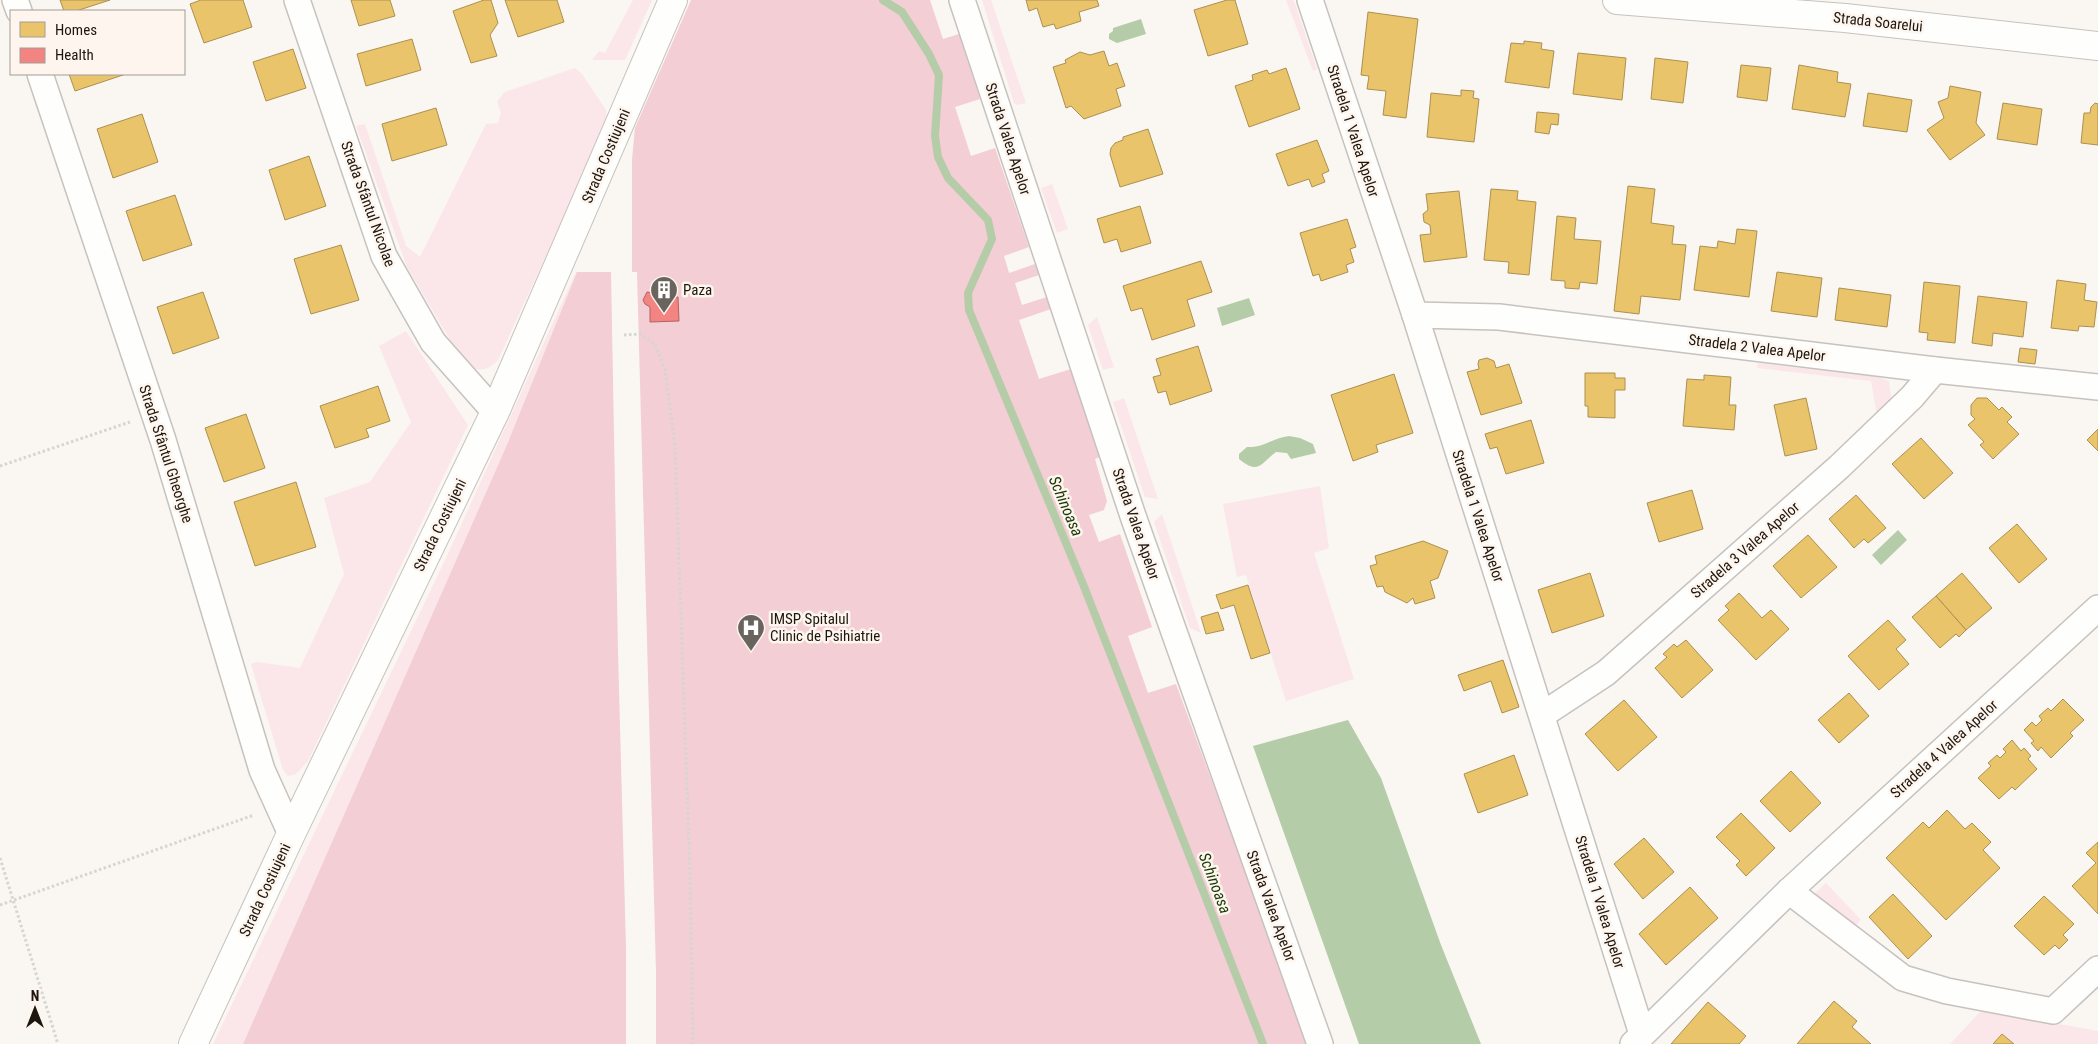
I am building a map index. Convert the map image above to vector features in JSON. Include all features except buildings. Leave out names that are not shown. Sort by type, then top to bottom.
[{"type":"street","name":"Strada Sfântul Nicolae","points":[[296,0],[384,256],[433,342],[495,412]]},
{"type":"street","name":"Strada Costiujeni","points":[[192,1044],[291,834],[495,412],[673,0]]},
{"type":"street","name":"Strada Valea Apelor","points":[[962,0],[1133,516],[1320,1044]]},
{"type":"street","name":"Stradela 1 Valea Apelor","points":[[1310,0],[1415,316],[1542,715],[1637,1039]]},
{"type":"street","name":"Strada Soarelui","points":[[1617,0],[1845,18],[2098,46]]},
{"type":"street","name":"Strada Sfântul Gheorghe","points":[[40,75],[154,414],[262,770],[291,834]]},
{"type":"street","name":"Stradela 2 Valea Apelor","points":[[1415,316],[1499,317],[1935,370],[2098,387]]},
{"type":"street","name":"Stradela 3 Valea Apelor","points":[[1542,715],[1606,672],[1839,467],[1912,397],[1935,370]]},
{"type":"street","name":"Stradela 4 Valea Apelor","points":[[1637,1039],[1789,891],[2098,608]]},
{"type":"street","points":[[1789,891],[1903,978],[1947,991],[2053,1011],[2098,969]]},
{"type":"path","points":[[624,335],[640,334],[654,344],[665,370],[675,446],[690,863],[692,1044]]},
{"type":"path","points":[[0,466],[154,414]]},
{"type":"path","points":[[0,905],[279,807]]},
{"type":"path","points":[[0,858],[58,1044]]},
{"type":"shaded area","points":[[633,0],[652,0],[625,60],[592,60],[599,51],[605,53]]},
{"type":"shaded area","name":"IMSP Spitalul Clinic de Psihiatrie","points":[[691,0],[930,0],[943,39],[959,34],[980,99],[955,107],[971,156],[995,148],[1029,247],[1004,256],[1009,273],[1035,264],[1039,275],[1015,283],[1022,305],[1047,297],[1051,309],[1019,320],[1039,379],[1071,369],[1102,456],[1095,459],[1107,501],[1104,510],[1089,515],[1099,542],[1120,534],[1152,627],[1128,636],[1148,693],[1176,684],[1309,1044],[656,1044],[656,971],[637,272],[632,272],[632,160],[635,128]]},
{"type":"shaded area","points":[[982,0],[991,0],[1026,103],[1017,105],[1014,103]]},
{"type":"shaded area","points":[[1286,0],[1293,0],[1295,4],[1317,69],[1313,71]]},
{"type":"shaded area","points":[[1141,19],[1146,34],[1117,43],[1109,39],[1109,34],[1113,31],[1113,28]]},
{"type":"shaded area","points":[[575,68],[582,74],[606,110],[606,125],[498,360],[484,369],[466,367],[407,267],[356,126],[365,124],[406,246],[420,257],[486,124],[498,123],[501,113],[497,101],[505,92]]},
{"type":"shaded area","points":[[1052,184],[1068,229],[1057,233],[1041,188]]},
{"type":"shaded area","points":[[576,272],[506,447],[243,1044],[213,1044],[447,556]]},
{"type":"shaded area","points":[[577,272],[611,272],[626,949],[626,1044],[243,1044],[506,447]]},
{"type":"shaded area","points":[[1249,298],[1255,315],[1222,326],[1217,308]]},
{"type":"shaded area","points":[[1097,317],[1114,367],[1103,370],[1088,325]]},
{"type":"shaded area","points":[[406,331],[468,425],[308,761],[296,774],[288,776],[283,770],[251,664],[257,662],[300,668],[344,574],[324,498],[370,482],[411,422],[379,346]]},
{"type":"shaded area","points":[[1758,363],[1875,376],[1889,381],[1892,405],[1807,479],[1877,416],[1871,381],[1757,368]]},
{"type":"shaded area","points":[[1124,398],[1158,499],[1145,497],[1113,402]]},
{"type":"shaded area","points":[[1289,436],[1300,438],[1313,444],[1316,453],[1291,459],[1287,453],[1276,452],[1263,464],[1255,467],[1239,459],[1239,454],[1247,447],[1258,446]]},
{"type":"shaded area","points":[[1320,486],[1329,548],[1314,553],[1354,679],[1286,701],[1246,575],[1237,577],[1223,504]]},
{"type":"shaded area","points":[[1162,514],[1201,633],[1190,628],[1154,522]]},
{"type":"shaded area","points":[[1898,530],[1907,540],[1881,565],[1872,555]]},
{"type":"shaded area","points":[[1348,720],[1381,778],[1441,945],[1481,1044],[1359,1044],[1253,746]]},
{"type":"shaded area","points":[[1826,883],[1861,920],[1855,926],[1810,898]]},
{"type":"shaded area","points":[[1982,1010],[2098,1031],[2098,1044],[1950,1044]]},
{"type":"waterway","name":"Schinoasa","points":[[883,0],[902,12],[929,54],[939,75],[935,136],[938,157],[948,178],[988,220],[992,239],[968,293],[969,310],[1083,584],[1263,1044]]},
{"type":"place","name":"Paza","points":[[664,314]]},
{"type":"place","name":"IMSP Spitalul Clinic de Psihiatrie","points":[[751,652]]}]
